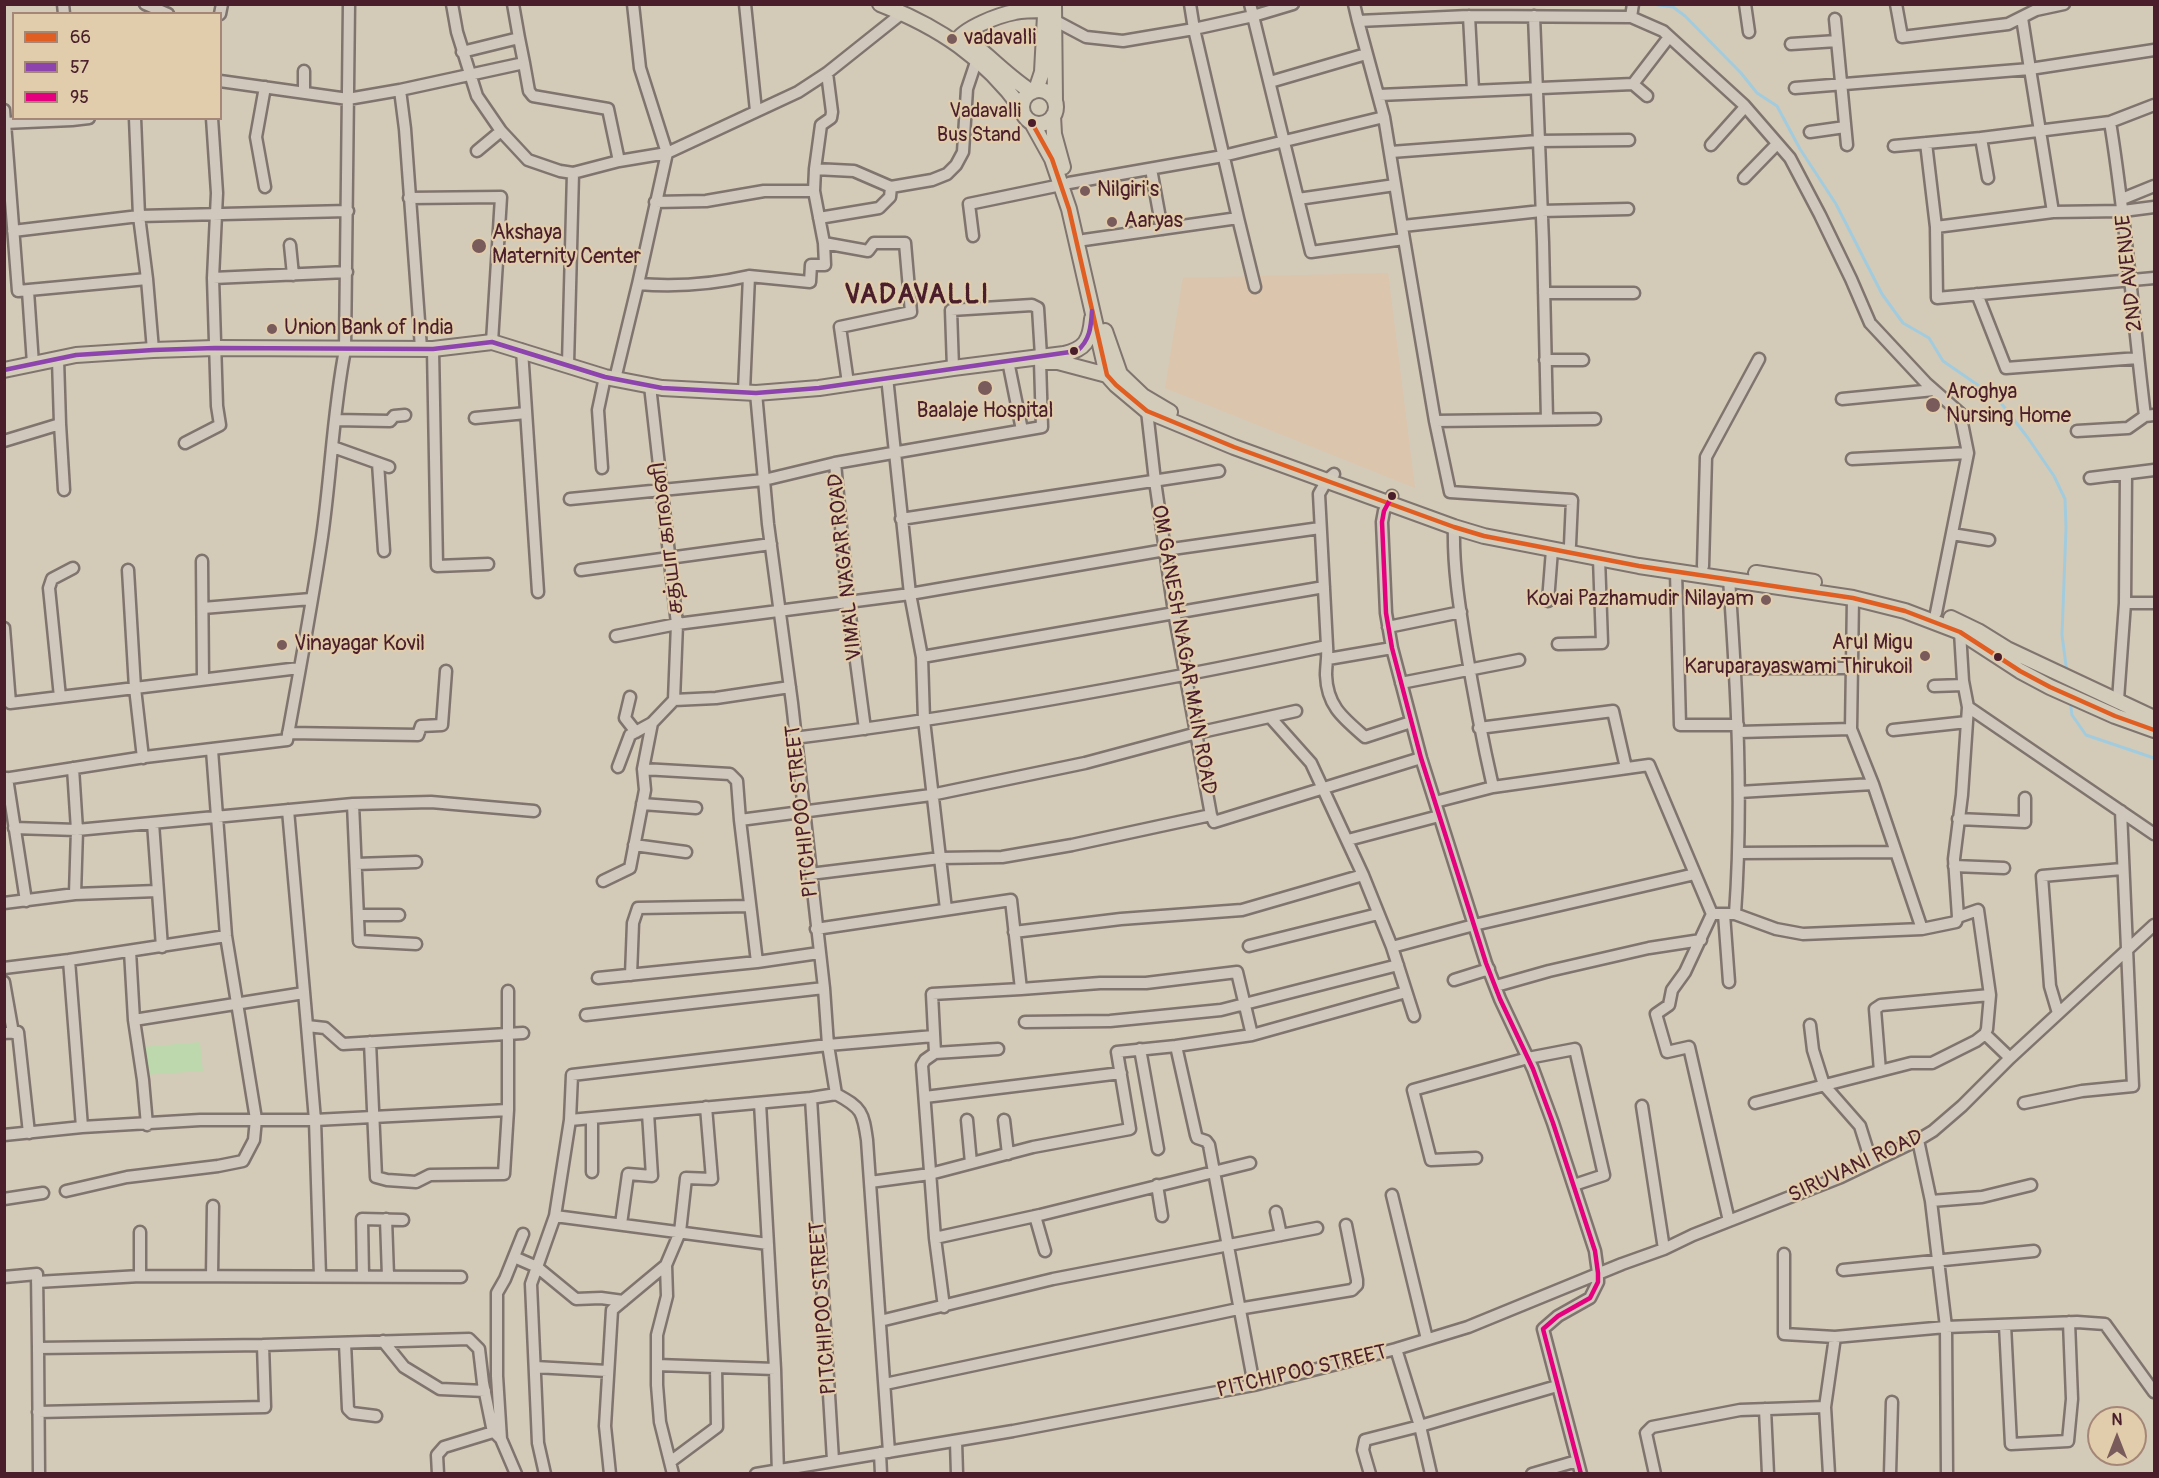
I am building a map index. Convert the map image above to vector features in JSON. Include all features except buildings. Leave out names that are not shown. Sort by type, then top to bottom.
[{"type":"main road","points":[[880,4],[900,9],[983,51],[1018,83],[1034,91],[1050,94],[1054,109]]},
{"type":"main road","points":[[958,38],[972,28],[1014,12],[1049,10]]},
{"type":"main road","points":[[1022,109],[1024,98],[1034,91],[1042,72],[1049,10]]},
{"type":"main road","points":[[1049,10],[1054,134],[1100,351],[1111,371],[1147,411],[1234,447],[1330,477]]},
{"type":"main road","points":[[958,38],[995,76],[1022,109],[1065,184],[1084,240],[1104,326],[1111,371]]},
{"type":"main road","points":[[1032,123],[1041,124],[1054,109]]},
{"type":"main road","points":[[1077,351],[1085,344],[1090,331],[1092,311]]},
{"type":"main road","points":[[1058,362],[1090,361],[1100,351],[1104,326]]},
{"type":"main road","points":[[4,370],[76,355],[153,350],[427,349],[492,342],[610,378],[650,386],[750,392],[819,388],[1077,351],[1100,351]]},
{"type":"main road","points":[[1040,358],[1120,374],[1160,408],[1454,527],[1484,536],[1676,572],[1853,598],[1962,628],[1992,654],[2035,679],[2115,716],[2154,730]]},
{"type":"main road","points":[[1390,500],[1473,525],[1570,545],[1869,592],[1936,612],[1962,628],[2154,718]]},
{"type":"street","points":[[145,4],[163,12]]},
{"type":"street","points":[[26,901],[6,779],[143,758],[287,740],[322,538],[338,387],[345,350],[349,4]]},
{"type":"street","points":[[452,4],[462,52],[477,96],[501,131],[528,160],[573,173],[619,161],[667,153],[798,92],[827,73],[900,9]]},
{"type":"street","points":[[513,4],[529,92],[533,96],[608,109],[619,161]]},
{"type":"street","points":[[602,468],[598,410],[638,284],[667,153],[640,68],[633,4]]},
{"type":"street","points":[[745,4],[756,111]]},
{"type":"street","points":[[1190,4],[1223,156],[1255,287]]},
{"type":"street","points":[[1049,10],[1086,36],[1123,41],[1194,29],[1252,10],[1293,4]]},
{"type":"street","points":[[1354,4],[1379,95],[1391,152],[1435,421],[1450,492],[1572,500],[1570,545]]},
{"type":"street","points":[[1631,17],[1633,4]]},
{"type":"street","points":[[1745,4],[1749,32]]},
{"type":"street","points":[[1896,4],[1902,37],[2008,24],[2036,10],[2064,4]]},
{"type":"street","points":[[1252,10],[1311,252],[1404,239]]},
{"type":"street","points":[[1358,21],[1469,16],[1631,17],[1663,31],[1745,107],[1790,158],[1820,215],[1870,323],[1934,390],[1960,412],[1968,453],[1936,612]]},
{"type":"street","points":[[1469,16],[1473,90]]},
{"type":"street","points":[[1534,16],[1547,419]]},
{"type":"street","points":[[2022,18],[2053,212]]},
{"type":"street","points":[[1835,19],[1847,145]]},
{"type":"street","points":[[1633,84],[1669,37]]},
{"type":"street","points":[[462,52],[519,38]]},
{"type":"street","points":[[1791,44],[1837,41]]},
{"type":"street","points":[[1795,88],[2030,69],[2154,50]]},
{"type":"street","points":[[1270,82],[1366,54]]},
{"type":"street","points":[[815,169],[854,171],[891,187],[932,180],[947,174],[956,165],[963,152],[967,89],[977,59]]},
{"type":"street","points":[[222,81],[348,99],[524,63]]},
{"type":"street","points":[[304,70],[304,93]]},
{"type":"street","points":[[638,284],[676,286],[722,282],[749,276],[810,282],[811,264],[825,264],[824,243],[814,191],[821,125],[831,118],[832,111],[827,73]]},
{"type":"street","points":[[1379,95],[1633,84],[1647,96]]},
{"type":"street","points":[[265,87],[256,137],[266,187]]},
{"type":"street","points":[[399,90],[427,349],[436,566],[488,564]]},
{"type":"street","points":[[1894,146],[2109,122],[2154,105]]},
{"type":"street","points":[[1710,145],[1745,107]]},
{"type":"street","points":[[4,110],[18,291],[147,279]]},
{"type":"street","points":[[973,236],[969,204],[1065,184],[1223,156],[1384,117]]},
{"type":"street","points":[[5,123],[55,120]]},
{"type":"street","points":[[135,120],[139,216],[153,350]]},
{"type":"street","points":[[185,443],[220,425],[217,406],[213,278],[217,193],[212,120]]},
{"type":"street","name":"2ND AVENUE","points":[[2109,122],[2124,211],[2138,358],[2150,416]]},
{"type":"street","points":[[1810,132],[1845,128]]},
{"type":"street","points":[[477,150],[501,131]]},
{"type":"street","points":[[1981,138],[1988,178]]},
{"type":"street","points":[[1391,152],[1538,141],[1629,140]]},
{"type":"street","points":[[1926,143],[1936,227],[1937,298],[2154,278]]},
{"type":"street","points":[[1744,178],[1777,144]]},
{"type":"street","points":[[1151,169],[1162,229]]},
{"type":"street","points":[[568,364],[573,173]]},
{"type":"street","points":[[1298,199],[1395,185]]},
{"type":"street","points":[[2122,199],[2154,186]]},
{"type":"street","points":[[819,218],[879,208],[890,197],[891,187]]},
{"type":"street","points":[[655,202],[706,201],[764,191],[814,191]]},
{"type":"street","points":[[409,198],[501,198],[492,342]]},
{"type":"street","points":[[1936,227],[2053,212],[2124,211],[2154,207]]},
{"type":"street","points":[[1403,226],[1541,211],[1628,209]]},
{"type":"street","points":[[13,231],[139,216],[348,211]]},
{"type":"street","points":[[1084,240],[1238,218]]},
{"type":"street","points":[[824,243],[868,251],[874,243],[906,243],[911,312],[840,327],[848,383]]},
{"type":"street","points":[[290,245],[292,275]]},
{"type":"street","points":[[213,278],[347,273]]},
{"type":"street","name":"PITCHIPOO STREET","points":[[749,276],[750,392],[764,480],[790,687],[824,988],[828,1045],[836,1094]]},
{"type":"street","points":[[28,291],[33,364]]},
{"type":"street","points":[[1544,293],[1634,293]]},
{"type":"street","points":[[1977,294],[2006,368],[2138,358]]},
{"type":"street","points":[[953,368],[951,310],[1032,304],[1038,308],[1042,428],[1022,430],[1012,361]]},
{"type":"street","points":[[522,351],[538,592]]},
{"type":"street","points":[[58,359],[64,490]]},
{"type":"street","points":[[1703,566],[1706,457],[1759,359]]},
{"type":"street","points":[[1545,360],[1582,360]]},
{"type":"street","points":[[887,377],[910,594],[922,657],[924,720],[931,795],[946,909]]},
{"type":"street","name":"சத்யா காலனி","points":[[650,386],[677,624],[910,594],[1165,550],[1320,528]]},
{"type":"street","points":[[1842,399],[1934,390]]},
{"type":"street","name":"OM GANESH NAGAR MAIN ROAD","points":[[810,874],[940,858],[1002,857],[1072,845],[1211,815],[1174,612],[1147,411]]},
{"type":"street","points":[[475,417],[526,413]]},
{"type":"street","points":[[335,420],[390,420],[394,416],[405,415]]},
{"type":"street","points":[[2077,431],[2128,428],[2150,416]]},
{"type":"street","points":[[1435,421],[1595,419]]},
{"type":"street","points":[[4,441],[60,424]]},
{"type":"street","name":"VIMAL NAGAR ROAD","points":[[865,729],[848,601],[835,463],[1022,430]]},
{"type":"street","points":[[333,447],[389,467]]},
{"type":"street","points":[[1852,459],[1968,453]]},
{"type":"street","points":[[378,463],[384,551]]},
{"type":"street","points":[[570,499],[764,480],[835,463]]},
{"type":"street","points":[[901,519],[1219,471]]},
{"type":"street","points":[[2090,478],[2154,471]]},
{"type":"street","points":[[2118,700],[2125,603],[2126,474]]},
{"type":"street","points":[[1330,477],[1319,494],[1328,694],[1339,715],[1365,737],[1411,722]]},
{"type":"street","points":[[1390,500],[1384,511],[1382,522],[1386,613],[1392,648],[1411,722],[1489,969],[1553,1123],[1595,1251],[1598,1282],[1590,1298],[1558,1316],[1543,1329],[1581,1473]]},
{"type":"street","points":[[1454,527],[1453,550],[1461,612],[1479,728],[1493,787]]},
{"type":"street","points":[[1952,534],[1989,540]]},
{"type":"street","points":[[581,570],[771,544]]},
{"type":"street","points":[[1548,601],[1552,550]]},
{"type":"street","points":[[1558,644],[1602,643],[1599,558]]},
{"type":"street","points":[[202,561],[203,679]]},
{"type":"street","points":[[60,697],[49,588],[52,579],[73,568]]},
{"type":"street","points":[[128,570],[135,688],[143,758]]},
{"type":"street","points":[[1676,572],[1680,725],[1738,729],[1851,729]]},
{"type":"street","points":[[1729,579],[1738,729],[1740,854],[1730,914],[1729,982]]},
{"type":"street","points":[[922,657],[1324,587]]},
{"type":"street","points":[[1853,598],[1851,729],[1873,784],[1922,929]]},
{"type":"street","points":[[203,608],[311,599]]},
{"type":"street","points":[[2125,603],[2154,603]]},
{"type":"street","points":[[1388,627],[1461,612]]},
{"type":"street","points":[[616,636],[677,624],[674,700],[652,723],[630,735],[618,767]]},
{"type":"street","points":[[4,627],[8,703],[299,668]]},
{"type":"street","points":[[1712,914],[1730,914],[1776,929],[1803,934],[1922,929],[1956,922],[1958,917],[1954,866],[1968,707],[1963,684],[1962,628]]},
{"type":"street","points":[[794,738],[924,720],[1187,676],[1327,646]]},
{"type":"street","points":[[1328,659],[1392,648]]},
{"type":"street","points":[[1401,683],[1519,660]]},
{"type":"street","points":[[1735,668],[1853,668]]},
{"type":"street","points":[[288,733],[418,735],[421,726],[442,725],[446,671]]},
{"type":"street","points":[[1934,686],[1963,684]]},
{"type":"street","points":[[674,700],[716,698],[790,687]]},
{"type":"street","points":[[630,697],[625,718],[636,732]]},
{"type":"street","points":[[1968,707],[2154,834]]},
{"type":"street","points":[[740,820],[931,795],[1085,763],[1197,733],[1296,711]]},
{"type":"street","points":[[1479,728],[1613,711],[1626,768]]},
{"type":"street","points":[[1270,717],[1311,763],[1323,787],[1348,840],[1392,947],[1414,1016]]},
{"type":"street","points":[[1893,730],[1967,722]]},
{"type":"street","points":[[603,881],[630,868],[645,790],[643,769],[652,723]]},
{"type":"street","points":[[66,1191],[127,1177],[243,1161],[254,1140],[256,1119],[226,936],[212,750]]},
{"type":"street","points":[[1211,815],[1214,822],[1421,758]]},
{"type":"street","points":[[1435,802],[1493,787],[1649,765],[1712,914],[1685,972],[1671,990],[1669,1005],[1656,1014],[1667,1052],[1689,1047],[1729,1221]]},
{"type":"street","points":[[73,768],[77,830],[75,894]]},
{"type":"street","points":[[643,769],[730,774],[737,781],[757,962]]},
{"type":"street","points":[[1739,792],[1873,784]]},
{"type":"street","points":[[1958,819],[2025,822],[2025,798]]},
{"type":"street","points":[[15,828],[77,830],[353,804],[431,802],[534,811]]},
{"type":"street","points":[[353,804],[359,941],[416,944]]},
{"type":"street","points":[[642,804],[696,808]]},
{"type":"street","points":[[288,810],[315,1120],[320,1276]]},
{"type":"street","points":[[2024,1103],[2082,1091],[2133,1086],[2121,811]]},
{"type":"street","points":[[1348,840],[1439,816]]},
{"type":"street","points":[[153,823],[162,947]]},
{"type":"street","points":[[634,845],[686,852]]},
{"type":"street","points":[[1740,854],[1896,852]]},
{"type":"street","points":[[356,864],[416,862]]},
{"type":"street","points":[[1954,866],[2004,868]]},
{"type":"street","points":[[2058,1013],[2050,986],[2042,876],[2122,869]]},
{"type":"street","points":[[1392,947],[1474,925],[1695,874]]},
{"type":"street","points":[[1014,932],[1121,919],[1242,910],[1363,875]]},
{"type":"street","points":[[4,903],[75,894],[157,891]]},
{"type":"street","points":[[816,929],[1011,900],[1021,989]]},
{"type":"street","points":[[631,975],[633,924],[638,908],[750,906]]},
{"type":"street","points":[[1755,1102],[1911,1063],[1932,1063],[1976,1041],[1985,1034],[1990,995],[1978,910],[1958,917]]},
{"type":"street","points":[[1249,946],[1378,914]]},
{"type":"street","points":[[358,915],[399,915]]},
{"type":"street","name":"SIRUVANI ROAD","points":[[1598,1274],[1841,1177],[1933,1131],[2154,925]]},
{"type":"street","points":[[4,968],[226,936]]},
{"type":"street","points":[[1496,986],[1649,948],[1701,940]]},
{"type":"street","points":[[130,951],[134,1020],[147,1125]]},
{"type":"street","points":[[598,978],[757,962],[819,953]]},
{"type":"street","points":[[69,960],[82,1127]]},
{"type":"street","points":[[1025,1022],[1110,1021],[1221,1010],[1398,965]]},
{"type":"street","points":[[1454,980],[1489,969]]},
{"type":"street","points":[[935,1053],[932,994],[1100,983],[1146,983],[1237,972],[1252,1035]]},
{"type":"street","points":[[4,982],[9,1033],[18,1032],[29,1133]]},
{"type":"street","points":[[586,1015],[824,988]]},
{"type":"street","points":[[370,1042],[376,1177],[416,1182],[430,1175],[504,1174],[508,1110],[508,991]]},
{"type":"street","points":[[870,1182],[930,1174],[1033,1147],[1130,1129],[1117,1052],[1252,1035],[1406,992]]},
{"type":"street","points":[[134,1020],[304,993]]},
{"type":"street","points":[[1880,1071],[1875,1009],[1881,1005],[1990,995]]},
{"type":"street","points":[[1810,1025],[1813,1050],[1824,1085],[1860,1126],[1871,1161]]},
{"type":"street","points":[[307,1026],[325,1028],[343,1044],[524,1034]]},
{"type":"street","points":[[1985,1034],[2010,1058]]},
{"type":"street","points":[[545,1473],[538,1443],[531,1284],[555,1216],[570,1120],[572,1075],[828,1045],[934,1036]]},
{"type":"street","points":[[1176,1046],[1196,1135],[1209,1145],[1254,1385]]},
{"type":"street","points":[[944,1307],[935,1238],[922,1065],[935,1053],[998,1049]]},
{"type":"street","points":[[1140,1049],[1158,1149]]},
{"type":"street","points":[[1476,1158],[1431,1160],[1413,1090],[1527,1058],[1575,1049],[1604,1174],[1574,1185]]},
{"type":"street","points":[[925,1097],[1121,1073]]},
{"type":"street","points":[[570,1120],[836,1094],[852,1102],[863,1115],[870,1182],[885,1384],[885,1453],[881,1473]]},
{"type":"street","name":"PITCHIPOO STREET","points":[[811,1098],[833,1460],[956,1441],[1254,1385],[1396,1349],[1468,1327],[1598,1274]]},
{"type":"street","points":[[760,1102],[775,1369],[778,1472]]},
{"type":"street","points":[[1642,1106],[1664,1249]]},
{"type":"street","points":[[706,1107],[712,1179],[686,1178],[680,1232],[666,1265],[667,1296],[657,1335],[660,1422],[671,1468],[717,1427],[716,1367]]},
{"type":"street","points":[[4,1135],[82,1127],[189,1121],[315,1120],[508,1110]]},
{"type":"street","points":[[621,1224],[628,1174],[652,1176],[648,1113]]},
{"type":"street","points":[[592,1118],[592,1172]]},
{"type":"street","points":[[967,1120],[971,1163]]},
{"type":"street","points":[[1004,1120],[1008,1154]]},
{"type":"street","points":[[1918,1140],[1931,1201],[1946,1327],[1947,1473]]},
{"type":"street","points":[[935,1238],[1250,1163]]},
{"type":"street","points":[[1157,1185],[1162,1216]]},
{"type":"street","points":[[1931,1201],[1982,1197],[2031,1185]]},
{"type":"street","points":[[4,1199],[43,1193]]},
{"type":"street","points":[[1392,1195],[1427,1339]]},
{"type":"street","points":[[212,1276],[213,1206]]},
{"type":"street","points":[[1276,1212],[1281,1235]]},
{"type":"street","points":[[555,1216],[768,1244]]},
{"type":"street","points":[[1035,1216],[1045,1251]]},
{"type":"street","points":[[363,1276],[362,1219],[403,1220]]},
{"type":"street","points":[[386,1219],[388,1276]]},
{"type":"street","points":[[885,1384],[1238,1309],[1352,1290],[1357,1285],[1357,1280],[1346,1225]]},
{"type":"street","points":[[880,1321],[1053,1279],[1317,1228]]},
{"type":"street","points":[[140,1232],[140,1276]]},
{"type":"street","points":[[497,1436],[497,1293],[523,1234]]},
{"type":"street","points":[[1843,1270],[2034,1251]]},
{"type":"street","points":[[1784,1254],[1784,1334],[1835,1337],[1946,1327],[2069,1322],[2106,1324],[2154,1392]]},
{"type":"street","points":[[514,1257],[537,1267],[576,1299],[601,1298],[623,1301]]},
{"type":"street","points":[[610,1473],[604,1426],[612,1310],[666,1265]]},
{"type":"street","points":[[4,1277],[37,1274],[39,1473]]},
{"type":"street","points":[[37,1282],[140,1276],[460,1277]]},
{"type":"street","points":[[2005,1325],[2011,1444],[2068,1441],[2072,1399],[2069,1322]]},
{"type":"street","points":[[1829,1473],[1825,1407],[1835,1337]]},
{"type":"street","points":[[38,1348],[469,1339],[479,1349],[485,1391],[497,1436],[516,1473]]},
{"type":"street","points":[[382,1341],[404,1367],[440,1389],[485,1391]]},
{"type":"street","points":[[345,1343],[348,1408],[352,1413],[376,1416]]},
{"type":"street","points":[[38,1412],[265,1407],[263,1345]]},
{"type":"street","points":[[1396,1349],[1420,1426],[1431,1473]]},
{"type":"street","points":[[657,1365],[775,1369]]},
{"type":"street","points":[[535,1367],[607,1371]]},
{"type":"street","points":[[1370,1473],[1363,1450],[1365,1440],[1557,1386]]},
{"type":"street","points":[[1890,1473],[1892,1402]]},
{"type":"street","points":[[1655,1473],[1646,1433],[1648,1429],[1669,1422],[1730,1411],[1825,1407]]},
{"type":"street","points":[[1765,1408],[1768,1473]]},
{"type":"street","points":[[438,1473],[437,1455],[444,1447],[497,1436]]},
{"type":"street","points":[[956,1441],[957,1473]]},
{"type":"street","points":[[756,1473],[778,1472],[833,1460]]},
{"type":"street","points":[[1532,1473],[1577,1461]]},
{"type":"shaded area","points":[[1388,273],[1415,488],[1165,388],[1183,278]]},
{"type":"green space","points":[[200,1042],[203,1071],[145,1075],[142,1047]]},
{"type":"waterway","points":[[1652,4],[1673,7],[1685,16],[1741,73],[1757,93],[1777,106],[1800,149],[1836,204],[1882,294],[1903,323],[1929,338],[1943,361],[1998,399],[2054,476],[2065,499],[2062,635],[2067,673]]},
{"type":"waterway","points":[[2070,700],[2072,715],[2086,735],[2154,758]]},
{"type":"transit line","name":"66","points":[[1032,123],[1052,159],[1069,209],[1107,375],[1147,411],[1234,447],[1484,536],[1639,566],[1853,598],[1905,611],[1960,632],[2020,671],[2050,687],[2115,716],[2154,730]]},
{"type":"transit line","name":"57","points":[[4,370],[76,355],[153,350],[433,349],[492,342],[605,377],[662,388],[756,393],[819,388],[1077,351],[1087,338],[1092,311]]},
{"type":"transit line","name":"95","points":[[1392,496],[1384,511],[1382,522],[1386,613],[1392,648],[1421,758],[1486,963],[1533,1069],[1595,1251],[1598,1282],[1590,1298],[1558,1316],[1543,1329],[1581,1474]]},
{"type":"place","name":"vadavalli","points":[[952,39]]},
{"type":"place","name":"Vadavalli Bus Stand","points":[[1032,123]]},
{"type":"place","name":"Nilgiri's","points":[[1085,191]]},
{"type":"place","name":"Aaryas","points":[[1112,222]]},
{"type":"place","name":"Akshaya Maternity Center","points":[[479,246]]},
{"type":"place","name":"Union Bank of India","points":[[272,329]]},
{"type":"place","name":"Baalaje Hospital","points":[[985,388]]},
{"type":"place","name":"Aroghya Nursing Home","points":[[1933,405]]},
{"type":"place","name":"Kovai Pazhamudir Nilayam","points":[[1766,600]]},
{"type":"place","name":"Vinayagar Kovil","points":[[282,645]]},
{"type":"place","name":"Arul Migu Karuparayaswami Thirukoil","points":[[1925,656]]},
{"type":"district","name":"VADAVALLI","points":[[917,296]]}]
